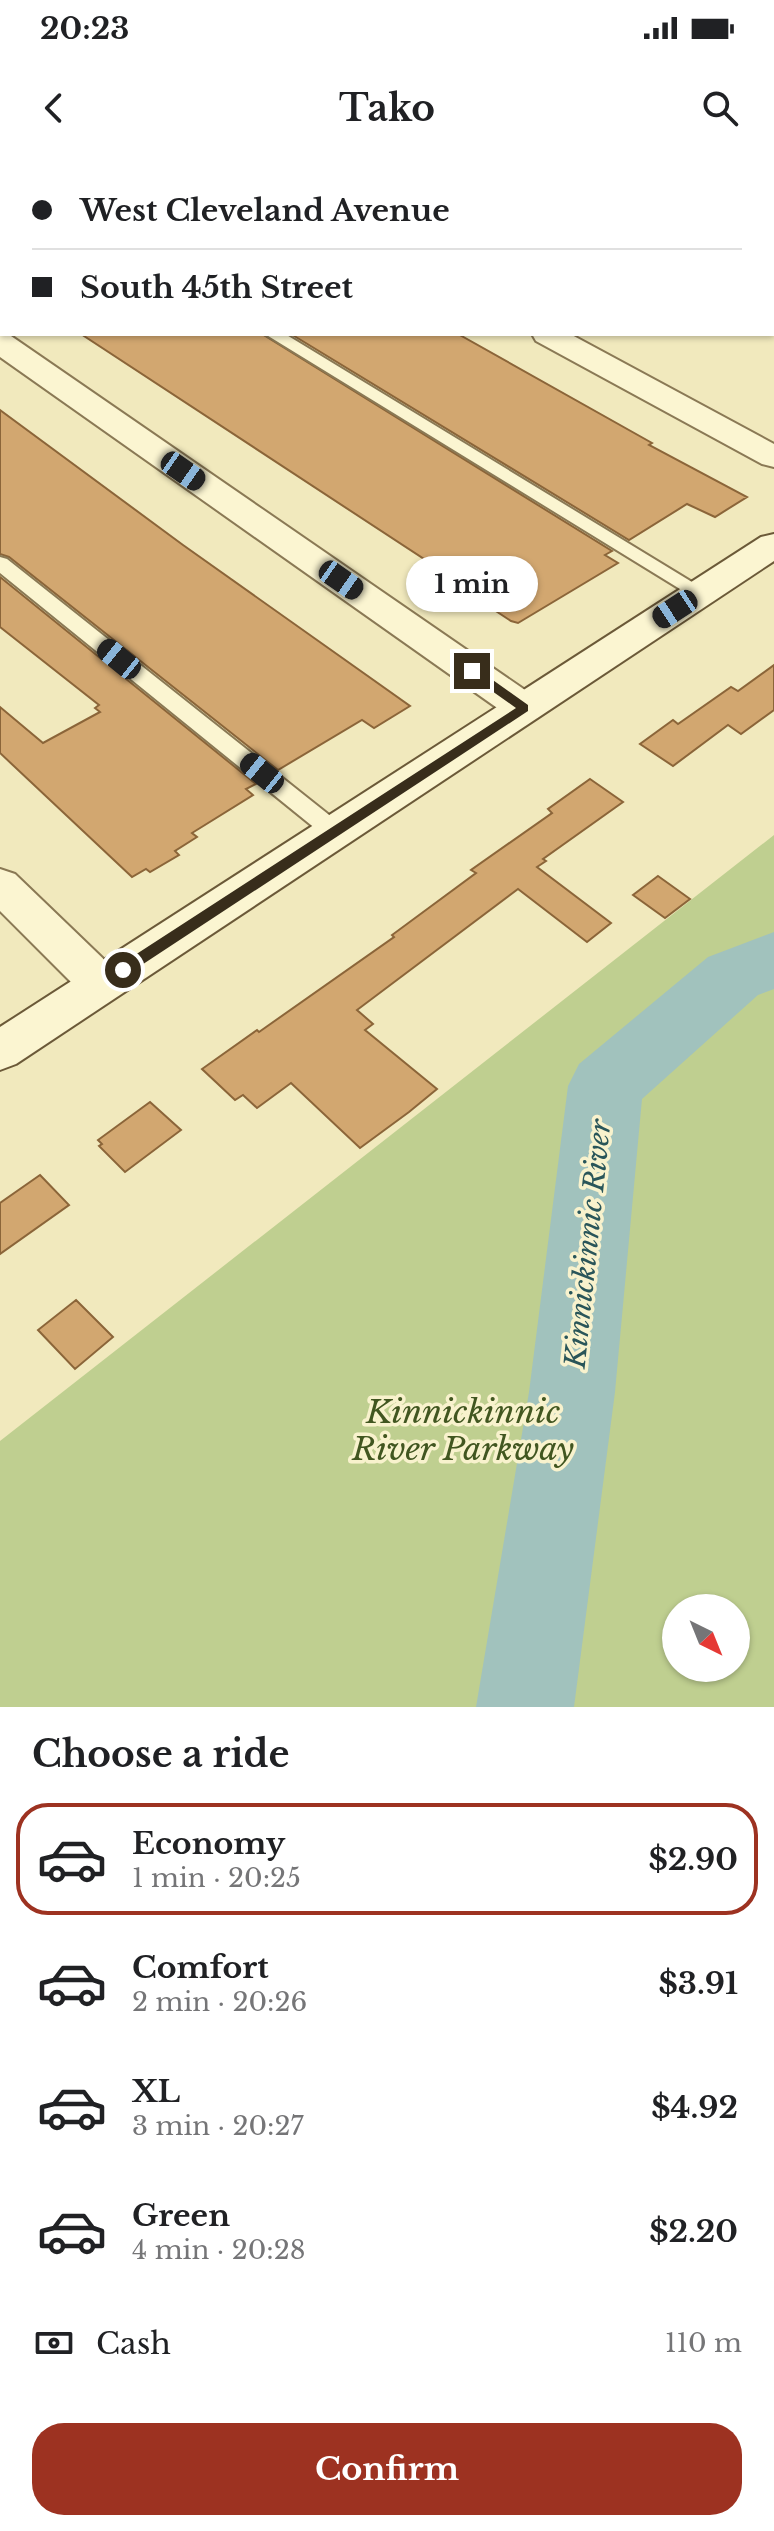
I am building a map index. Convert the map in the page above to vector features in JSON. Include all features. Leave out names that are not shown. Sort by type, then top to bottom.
[{"type":"street","points":[[551,336],[774,457]]},
{"type":"street","points":[[0,343],[524,708]]},
{"type":"street","points":[[0,1051],[774,545]]},
{"type":"street","points":[[0,885],[101,984]]},
{"type":"lane","points":[[276,336],[700,593]]},
{"type":"lane","points":[[0,563],[335,832]]},
{"type":"green space","name":"Kinnickinnic River Parkway","points":[[774,835],[774,1707],[0,1707],[0,1441]]},
{"type":"building","points":[[84,336],[265,336],[612,551],[605,555],[618,563],[518,623],[455,584],[459,582]]},
{"type":"building","points":[[294,336],[462,336],[652,443],[649,445],[747,497],[715,517],[687,504],[629,540]]},
{"type":"building","points":[[0,410],[410,706],[374,728],[362,720],[278,770],[9,557],[0,554]]},
{"type":"building","points":[[0,577],[256,784],[246,789],[253,795],[192,833],[197,837],[175,851],[179,855],[150,872],[146,869],[132,877],[0,753],[0,707],[43,743],[100,712],[95,708],[99,705],[0,627]]},
{"type":"building","points":[[774,665],[774,710],[741,734],[728,725],[673,766],[640,744],[673,720],[678,724],[731,687],[738,691]]},
{"type":"building","points":[[590,779],[623,802],[543,859],[546,861],[537,867],[611,923],[587,942],[518,889],[357,1010],[373,1024],[365,1030],[437,1089],[409,1112],[360,1148],[291,1083],[257,1108],[243,1095],[235,1100],[202,1069],[394,937],[392,935],[476,873],[471,870],[552,813],[548,809]]},
{"type":"building","points":[[658,876],[690,899],[665,918],[633,895]]},
{"type":"building","points":[[150,1102],[181,1130],[125,1172],[99,1146],[102,1144],[98,1140]]},
{"type":"building","points":[[40,1175],[69,1205],[0,1254],[0,1203]]},
{"type":"building","points":[[76,1300],[113,1337],[75,1369],[38,1330]]},
{"type":"waterway","name":"Kinnickinnic River","points":[[525,1707],[572,1392],[606,1086],[733,976],[774,959]]},
{"type":"route","points":[[123,970],[524,708],[472,671]]}]
